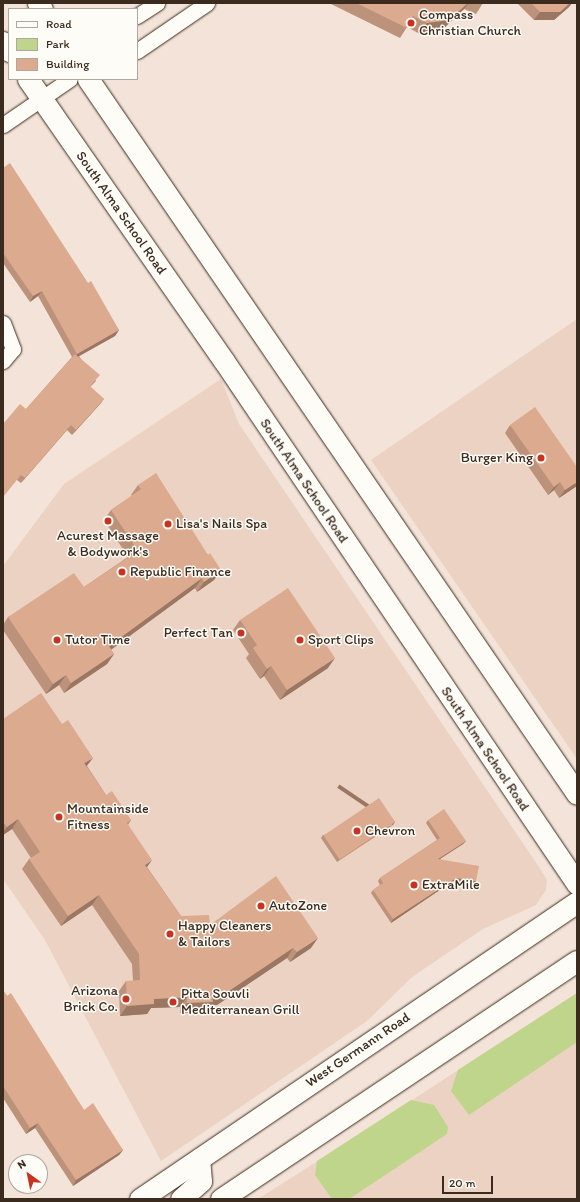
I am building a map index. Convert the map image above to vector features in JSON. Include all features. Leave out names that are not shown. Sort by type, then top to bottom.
[{"type":"main road","name":"South Alma School Road","points":[[29,80],[224,361],[577,884]]},
{"type":"main road","points":[[89,80],[577,794]]},
{"type":"main road","name":"West Germann Road","points":[[140,1199],[577,902]]},
{"type":"main road","points":[[221,1199],[577,961]]},
{"type":"main road","points":[[181,1199],[201,1181],[199,1159]]},
{"type":"street","points":[[138,15],[157,3]]},
{"type":"street","points":[[138,49],[199,5]]},
{"type":"street","points":[[3,126],[69,80]]},
{"type":"street","points":[[3,323],[13,349],[3,361]]},
{"type":"shaded area","points":[[577,319],[577,759],[371,460]]},
{"type":"shaded area","points":[[221,379],[239,424],[547,880],[546,890],[536,905],[483,929],[412,977],[367,1021],[161,1161],[45,940],[3,879],[3,566],[64,484]]},
{"type":"shaded area","points":[[577,993],[577,1199],[258,1199],[332,1152]]},
{"type":"green space","points":[[577,993],[577,1042],[469,1115],[451,1091],[458,1070]]},
{"type":"green space","points":[[411,1100],[434,1105],[448,1127],[447,1134],[349,1199],[332,1199],[315,1175],[317,1161]]},
{"type":"building","points":[[356,3],[468,3],[449,20],[427,23],[413,16],[407,28]]},
{"type":"building","points":[[531,3],[570,3],[560,12],[540,12]]},
{"type":"building","points":[[10,163],[88,283],[91,281],[119,330],[77,354],[42,291],[33,296],[3,253],[3,168]]},
{"type":"building","points":[[75,354],[100,375],[90,386],[104,399],[76,430],[71,425],[25,478],[21,475],[3,497],[3,424],[20,404],[26,409]]},
{"type":"building","name":"Burger King","points":[[535,407],[577,467],[577,482],[565,490],[560,482],[554,487],[510,425]]},
{"type":"building","points":[[156,473],[208,555],[210,553],[221,570],[204,582],[202,578],[109,646],[114,654],[71,683],[66,675],[53,684],[8,617],[74,573],[84,587],[138,551],[111,510],[141,489],[138,485]]},
{"type":"building","points":[[288,588],[335,658],[287,690],[271,666],[267,669],[253,648],[257,645],[240,620]]},
{"type":"building","points":[[41,693],[62,724],[68,720],[93,758],[84,763],[106,795],[112,791],[131,820],[127,823],[152,860],[145,865],[181,916],[209,915],[210,925],[276,876],[318,938],[297,952],[293,948],[223,995],[212,996],[213,1002],[187,1003],[187,997],[154,999],[154,1004],[127,1006],[126,981],[140,980],[139,954],[99,895],[68,916],[29,859],[40,852],[18,819],[7,827],[3,822],[3,719]]},
{"type":"building","name":"Chevron","points":[[379,798],[395,822],[340,860],[323,835]]},
{"type":"building","name":"ExtraMile","points":[[444,809],[466,841],[438,859],[479,866],[476,881],[456,878],[393,919],[373,890],[383,883],[380,878],[440,838],[428,820]]},
{"type":"building","points":[[3,990],[7,996],[11,993],[84,1110],[93,1103],[123,1150],[76,1180],[38,1123],[30,1128],[3,1086]]},
{"type":"place","name":"Compass Christian Church","points":[[411,23]]},
{"type":"place","name":"Burger King","points":[[541,458]]},
{"type":"place","name":"Acurest Massage & Bodywork's","points":[[108,521]]},
{"type":"place","name":"Lisa's Nails Spa","points":[[168,524]]},
{"type":"place","name":"Republic Finance","points":[[122,572]]},
{"type":"place","name":"Perfect Tan","points":[[241,633]]},
{"type":"place","name":"Tutor Time","points":[[57,640]]},
{"type":"place","name":"Sport Clips","points":[[300,640]]},
{"type":"place","name":"Mountainside Fitness","points":[[59,817]]},
{"type":"place","name":"Chevron","points":[[357,831]]},
{"type":"place","name":"ExtraMile","points":[[414,885]]},
{"type":"place","name":"AutoZone","points":[[261,906]]},
{"type":"place","name":"Happy Cleaners & Tailors","points":[[170,934]]},
{"type":"place","name":"Arizona Brick Co.","points":[[126,999]]},
{"type":"place","name":"Pitta Souvli Mediterranean Grill","points":[[173,1002]]}]
